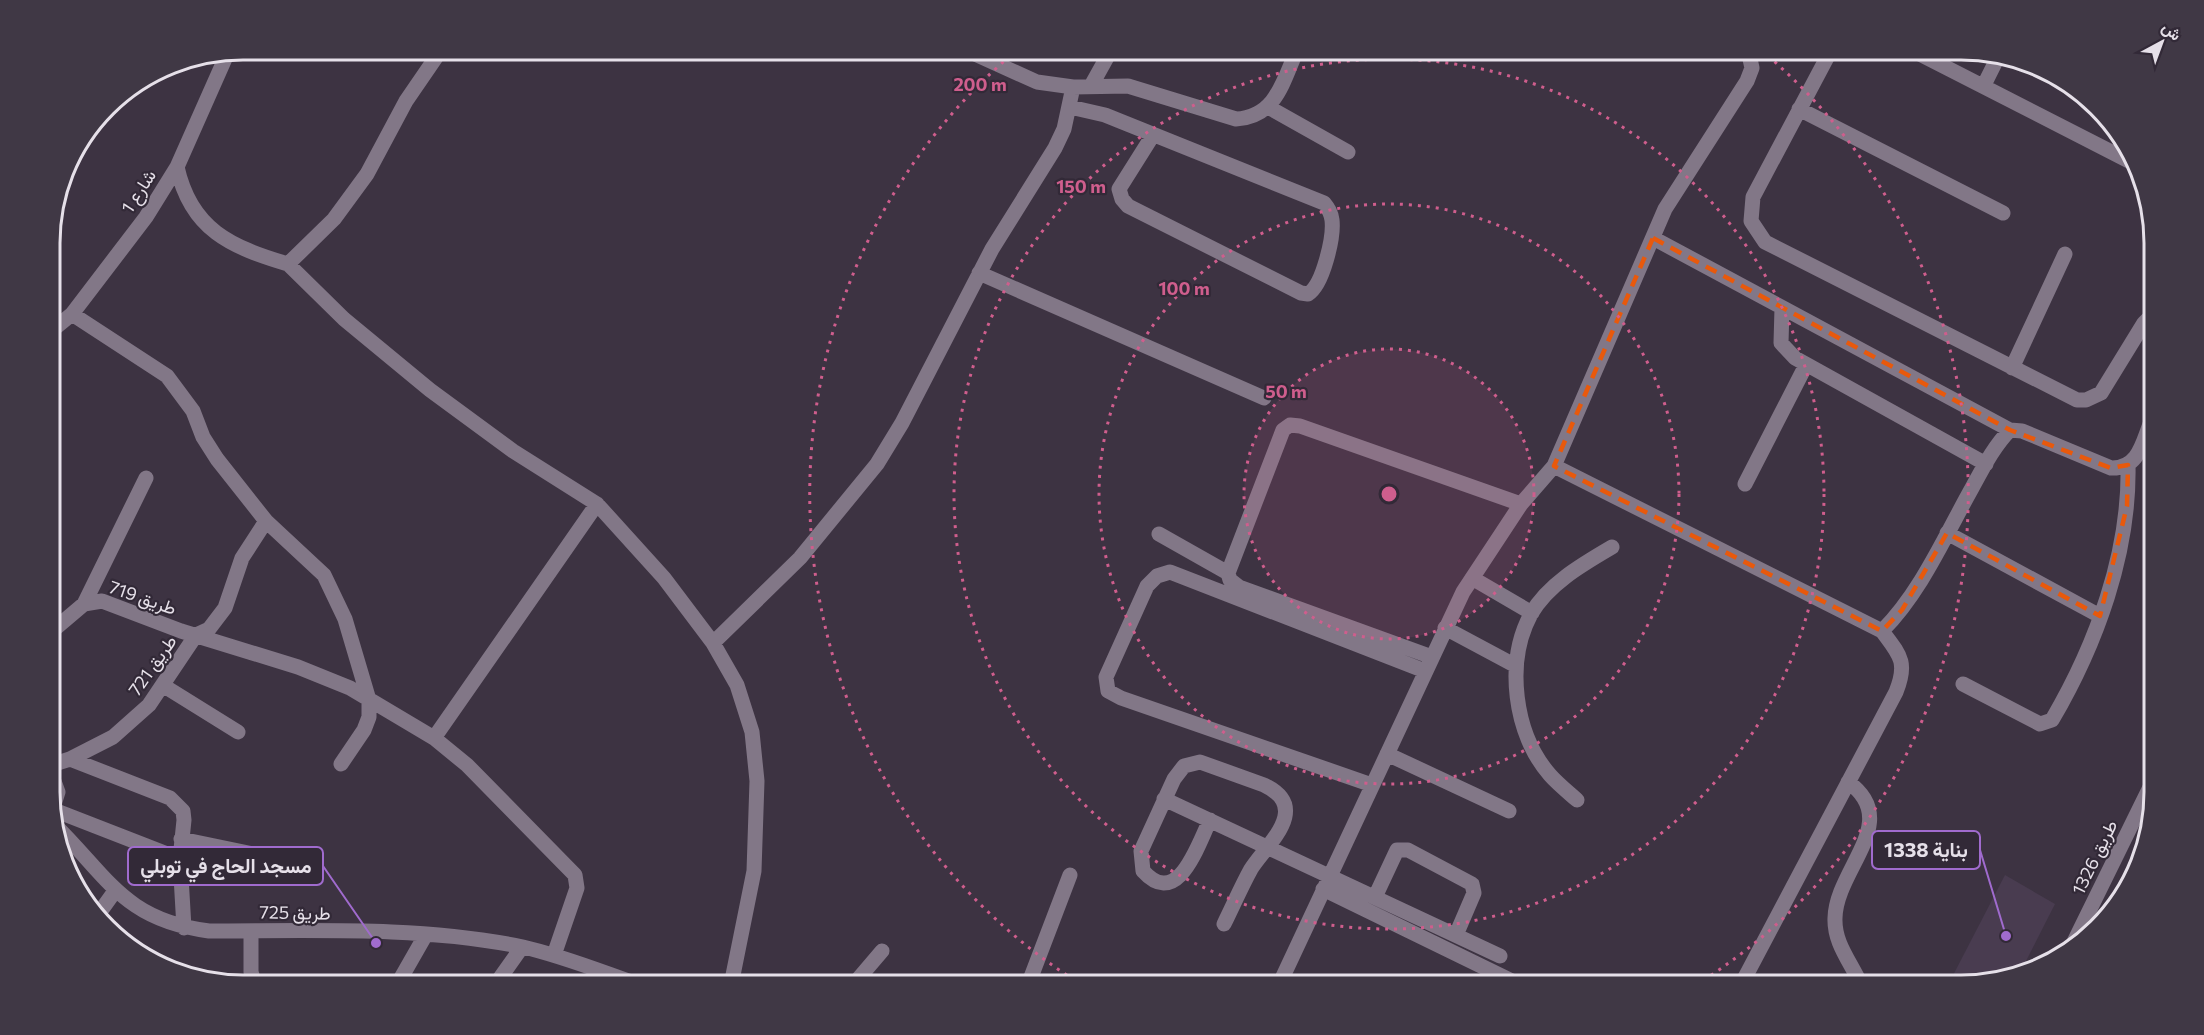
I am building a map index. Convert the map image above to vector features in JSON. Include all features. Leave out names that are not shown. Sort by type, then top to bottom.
[{"type":"street","points":[[288,264],[334,219],[367,174],[406,101],[434,60]]},
{"type":"street","points":[[988,60],[1037,82],[1073,87],[1128,86],[1147,89],[1236,119],[1249,118],[1268,107],[1292,60]]},
{"type":"street","points":[[1091,86],[1105,60]]},
{"type":"street","points":[[1284,975],[1445,628],[1472,578],[1521,504],[1554,466],[1665,209],[1748,81],[1752,68],[1751,60]]},
{"type":"street","points":[[1825,60],[1753,197],[1750,209],[1756,232],[1765,242],[2078,400],[2094,398],[2101,393],[2144,322]]},
{"type":"street","points":[[1933,60],[2122,157]]},
{"type":"street","name":"شارع 1","points":[[60,324],[72,314],[146,218],[177,167],[224,62]]},
{"type":"street","points":[[1984,85],[1995,64]]},
{"type":"street","points":[[713,643],[800,558],[877,465],[902,423],[1008,221],[1055,148],[1070,107],[1073,87]]},
{"type":"street","points":[[1070,107],[1105,115],[1324,203],[1329,210],[1332,226],[1321,278],[1313,290],[1304,294],[1128,206],[1122,199],[1119,189],[1154,135]]},
{"type":"street","points":[[1268,107],[1348,152]]},
{"type":"street","points":[[1799,109],[2003,213]]},
{"type":"street","points":[[177,167],[188,201],[211,230],[242,248],[288,264],[344,319],[430,390],[513,451],[597,504],[664,578],[713,643],[736,685],[749,723],[757,781],[754,871],[733,975]]},
{"type":"street","points":[[1653,238],[2010,430],[2022,431],[2111,468],[2128,465],[2139,453],[2144,440]]},
{"type":"street","points":[[2012,368],[2065,254]]},
{"type":"street","points":[[979,273],[1264,398]]},
{"type":"street","points":[[1782,308],[1781,343],[1806,365],[1986,464]]},
{"type":"street","points":[[72,314],[167,376],[193,411],[203,437],[217,459],[266,521],[324,575],[342,612],[369,700],[369,717],[364,730],[341,764]]},
{"type":"street","points":[[1745,484],[1806,365]]},
{"type":"street","points":[[1429,664],[1239,587],[1230,580],[1228,573],[1281,435],[1290,425],[1300,426],[1521,504]]},
{"type":"street","points":[[1881,631],[1902,610],[1986,464],[2010,430]]},
{"type":"street","points":[[1963,684],[2034,721],[2046,723],[2055,715],[2100,616],[2125,526],[2128,465]]},
{"type":"street","points":[[1554,466],[1881,631],[1900,655],[1903,674],[1746,975]]},
{"type":"street","points":[[84,604],[146,478]]},
{"type":"street","points":[[434,738],[597,504]]},
{"type":"street","name":"طريق 721","points":[[60,762],[92,749],[126,727],[149,705],[164,686],[196,635],[209,629],[225,608],[242,558],[266,521]]},
{"type":"street","points":[[1947,533],[2100,616]]},
{"type":"street","points":[[1159,534],[1228,573]]},
{"type":"street","points":[[1577,800],[1549,774],[1528,741],[1518,704],[1516,666],[1522,638],[1532,613],[1556,586],[1582,564],[1612,547]]},
{"type":"street","points":[[1372,785],[1121,698],[1108,691],[1106,678],[1147,586],[1157,576],[1170,572],[1429,664]]},
{"type":"street","points":[[1472,578],[1532,613]]},
{"type":"street","name":"طريق 719","points":[[60,624],[84,604],[102,601],[196,635],[315,672],[434,738],[489,787],[575,875],[578,888],[554,955]]},
{"type":"street","points":[[1445,628],[1516,666]]},
{"type":"street","points":[[164,686],[238,732]]},
{"type":"street","points":[[1387,754],[1509,811]]},
{"type":"street","points":[[70,759],[170,798],[183,811],[180,859],[184,928]]},
{"type":"street","points":[[1210,819],[1185,872],[1178,879],[1168,883],[1149,878],[1140,861],[1141,851],[1178,771],[1192,763],[1208,764],[1263,785],[1279,796],[1285,814],[1280,832],[1250,871],[1224,924]]},
{"type":"street","points":[[1848,782],[1864,796],[1871,817],[1867,835],[1836,902],[1834,918],[1842,950],[1856,975]]},
{"type":"street","points":[[1164,799],[1269,847],[1326,882],[1501,975]]},
{"type":"street","name":"طريق 1326","points":[[2080,930],[2143,801]]},
{"type":"street","points":[[63,819],[180,859]]},
{"type":"street","name":"طريق 725","points":[[64,830],[115,891],[144,913],[184,928],[425,936],[522,947],[554,955],[611,975]]},
{"type":"street","points":[[181,839],[277,859]]},
{"type":"street","points":[[1375,897],[1397,850],[1408,850],[1472,884],[1474,893],[1455,935]]},
{"type":"street","points":[[1032,975],[1070,875]]},
{"type":"street","points":[[1326,882],[1375,897],[1500,956]]},
{"type":"street","points":[[103,909],[115,891]]},
{"type":"street","points":[[251,931],[252,975]]},
{"type":"street","points":[[403,975],[425,936]]},
{"type":"street","points":[[503,975],[522,947]]},
{"type":"street","points":[[862,975],[882,951]]},
{"type":"highlighted area","points":[[1653,238],[2010,430],[2111,468],[2128,465],[2127,506],[2100,616],[1947,533],[1902,610],[1882,631],[1554,466]]},
{"type":"shaded area","points":[[2005,875],[2055,904],[2025,963],[1997,971],[1973,975],[1953,975]]},
{"type":"place","name":"بناية 1338","points":[[2006,936]]},
{"type":"place","name":"مسجد الحاج في توبلي","points":[[376,943]]}]
